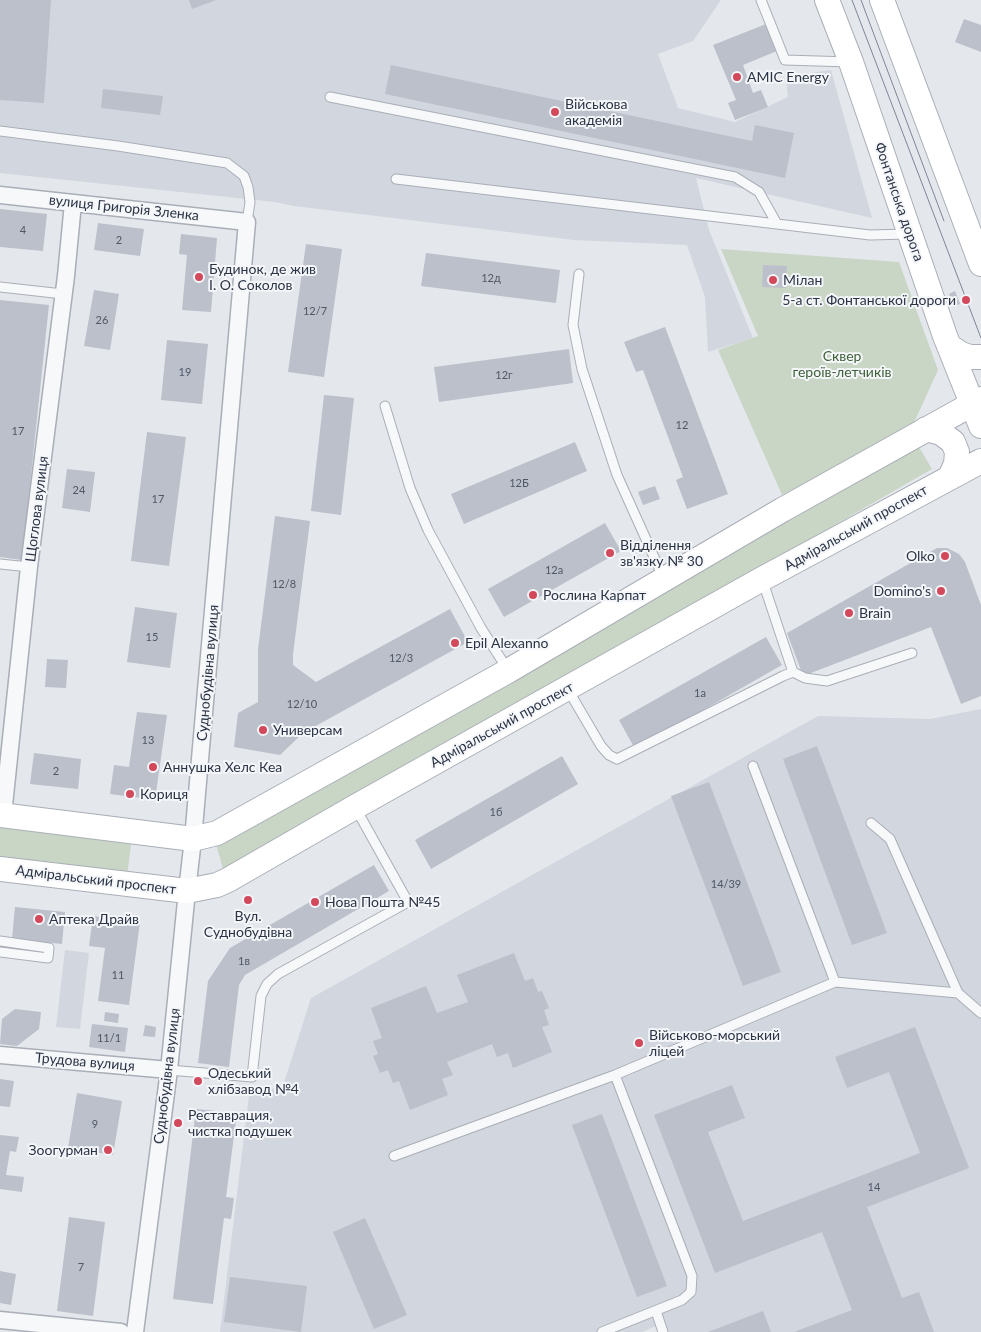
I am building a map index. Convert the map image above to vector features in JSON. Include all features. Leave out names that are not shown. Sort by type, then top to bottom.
[{"type":"main road","name":"Фонтанська дорога","points":[[827,0],[851,62],[949,346],[976,401],[981,426]]},
{"type":"main road","points":[[882,0],[981,264]]},
{"type":"main road","points":[[949,346],[961,354],[970,357],[981,356]]},
{"type":"main road","points":[[1,815],[193,839],[217,833],[508,671],[782,510],[976,401]]},
{"type":"main road","points":[[926,429],[941,434],[952,442],[957,452],[956,464],[950,477]]},
{"type":"main road","name":"Адміральський проспект","points":[[0,869],[187,891],[217,885],[762,579],[981,461]]},
{"type":"street","name":"вулиця Григорія Зленка","points":[[0,195],[247,222]]},
{"type":"street","name":"Щоглова вулиця","points":[[1,815],[29,567],[66,276],[73,203]]},
{"type":"street","name":"Суднобудівна вулиця","points":[[135,1332],[169,1070],[193,839],[247,222]]},
{"type":"street","name":"Трудова вулиця","points":[[0,1055],[169,1070]]},
{"type":"street","points":[[0,1320],[121,1332]]},
{"type":"lane","points":[[761,0],[785,60],[851,62]]},
{"type":"lane","points":[[330,97],[735,177],[758,192],[777,224]]},
{"type":"lane","points":[[0,131],[118,146],[227,163],[244,176],[248,187],[250,202],[247,222]]},
{"type":"lane","points":[[396,179],[870,234],[910,234]]},
{"type":"lane","points":[[579,274],[573,325],[582,369],[617,475],[664,579]]},
{"type":"lane","points":[[0,287],[63,294]]},
{"type":"lane","points":[[386,406],[410,488],[428,530],[508,671]]},
{"type":"lane","points":[[0,564],[29,567]]},
{"type":"lane","points":[[762,579],[793,672],[805,678],[827,681],[912,653]]},
{"type":"lane","points":[[568,688],[601,746],[609,755],[618,759],[793,672]]},
{"type":"lane","points":[[752,766],[835,982]]},
{"type":"lane","points":[[169,1070],[252,1077],[261,996],[267,984],[278,974],[408,902],[355,807]]},
{"type":"lane","points":[[871,823],[890,839],[958,993],[981,1013]]},
{"type":"lane","points":[[0,941],[49,948],[48,958],[0,952]]},
{"type":"lane","points":[[394,1156],[616,1075],[835,982],[958,993]]},
{"type":"lane","points":[[602,1332],[682,1300],[691,1292],[692,1276],[616,1075]]},
{"type":"lane","points":[[656,1311],[663,1332]]},
{"type":"shaded area","name":"Військова академія","points":[[0,0],[721,0],[693,41],[658,54],[678,108],[735,122],[788,97],[786,80],[804,74],[831,70],[872,218],[696,178],[709,230],[753,338],[708,352],[705,297],[687,245],[574,240],[294,206],[275,202],[0,173]]},
{"type":"shaded area","name":"Військово-морський ліцей","points":[[981,709],[981,1332],[659,1332],[656,1326],[642,1332],[220,1332],[250,1088],[282,1089],[311,998],[818,716],[930,719]]},
{"type":"shaded area","points":[[65,950],[89,953],[80,1029],[56,1027]]},
{"type":"green space","name":"Сквер героїв-летчиків","points":[[721,249],[899,262],[938,370],[913,425],[782,495],[718,350],[758,336]]},
{"type":"green space","points":[[916,442],[932,469],[225,876],[216,844]]},
{"type":"green space","points":[[0,820],[132,836],[127,877],[0,862]]},
{"type":"building","points":[[0,0],[51,0],[44,103],[0,100]]},
{"type":"building","points":[[189,0],[216,0],[192,9]]},
{"type":"building","points":[[964,19],[981,25],[981,52],[955,42]]},
{"type":"building","name":"AMIC Energy","points":[[766,24],[777,51],[743,65],[753,93],[761,90],[768,107],[735,120],[728,103],[736,100],[713,45]]},
{"type":"building","points":[[391,65],[752,141],[755,125],[794,133],[785,178],[385,94]]},
{"type":"building","points":[[103,89],[163,96],[160,115],[101,108]]},
{"type":"building","points":[[0,209],[47,214],[43,251],[0,247]]},
{"type":"building","points":[[98,223],[144,229],[140,256],[94,250]]},
{"type":"building","name":"Будинок, де жив І. О. Соколов","points":[[181,234],[217,238],[211,312],[182,310],[187,255],[179,254]]},
{"type":"building","points":[[306,244],[342,249],[324,377],[288,372]]},
{"type":"building","points":[[426,253],[560,270],[556,303],[421,286]]},
{"type":"building","points":[[763,265],[787,266],[786,288],[762,287]]},
{"type":"building","points":[[94,290],[119,294],[110,350],[84,346]]},
{"type":"building","points":[[955,291],[960,304],[954,306],[949,294]]},
{"type":"building","points":[[0,300],[49,305],[22,560],[0,557]]},
{"type":"building","points":[[665,327],[728,494],[687,509],[676,480],[683,477],[643,370],[636,372],[624,342]]},
{"type":"building","points":[[167,340],[208,344],[202,404],[161,400]]},
{"type":"building","points":[[569,349],[573,383],[439,402],[434,367]]},
{"type":"building","points":[[324,395],[354,398],[341,515],[311,511]]},
{"type":"building","points":[[147,432],[186,437],[169,566],[131,561]]},
{"type":"building","points":[[575,442],[587,471],[464,524],[451,494]]},
{"type":"building","points":[[67,469],[95,472],[90,512],[62,508]]},
{"type":"building","points":[[655,486],[660,499],[643,505],[638,492]]},
{"type":"building","points":[[275,516],[310,521],[293,665],[316,682],[450,609],[468,642],[303,733],[280,755],[234,747],[238,713],[258,702],[258,649]]},
{"type":"building","points":[[605,523],[621,551],[504,617],[488,589]]},
{"type":"building","points":[[937,548],[947,548],[959,554],[965,562],[981,605],[981,696],[961,704],[931,627],[803,676],[787,633]]},
{"type":"building","points":[[644,558],[646,562],[638,565],[637,561]]},
{"type":"building","points":[[135,607],[177,613],[170,668],[127,662]]},
{"type":"building","points":[[766,637],[782,665],[635,749],[619,720]]},
{"type":"building","points":[[47,659],[68,660],[66,688],[45,687]]},
{"type":"building","points":[[137,712],[167,715],[156,793],[149,799],[110,794],[114,765],[129,767]]},
{"type":"building","points":[[817,746],[887,933],[852,945],[783,759]]},
{"type":"building","points":[[34,753],[81,759],[78,789],[30,784]]},
{"type":"building","points":[[562,756],[578,784],[431,869],[415,840]]},
{"type":"building","points":[[709,782],[781,972],[743,986],[671,796]]},
{"type":"building","points":[[374,865],[389,891],[245,975],[239,985],[229,1067],[198,1063],[208,981],[230,948]]},
{"type":"building","points":[[15,907],[65,912],[62,944],[12,939]]},
{"type":"building","points":[[93,916],[140,922],[129,1005],[98,1001],[105,948],[89,946]]},
{"type":"building","points":[[514,953],[525,981],[533,978],[538,992],[542,991],[549,1008],[544,1010],[549,1025],[542,1027],[552,1052],[513,1068],[508,1053],[497,1057],[492,1044],[447,1062],[453,1075],[442,1079],[448,1095],[410,1110],[399,1081],[393,1083],[388,1070],[380,1073],[373,1056],[378,1054],[373,1041],[382,1038],[371,1008],[426,986],[437,1013],[468,1002],[457,975]]},
{"type":"building","points":[[15,1009],[41,1012],[39,1029],[17,1046],[0,1044],[2,1019]]},
{"type":"building","points":[[105,1012],[119,1014],[118,1023],[104,1021]]},
{"type":"building","points":[[92,1024],[128,1028],[125,1052],[89,1047]]},
{"type":"building","points":[[145,1025],[156,1027],[155,1037],[143,1036]]},
{"type":"building","points":[[915,1027],[969,1168],[867,1207],[902,1298],[919,1292],[934,1332],[794,1332],[852,1310],[822,1232],[715,1273],[654,1115],[732,1085],[745,1118],[708,1132],[743,1221],[920,1153],[889,1072],[847,1088],[835,1057]]},
{"type":"building","name":"Одеський хлібзавод №4","points":[[194,1077],[202,1078],[201,1085],[194,1084]]},
{"type":"building","points":[[0,1079],[14,1081],[10,1107],[0,1106]]},
{"type":"building","points":[[77,1093],[122,1101],[113,1155],[68,1148]]},
{"type":"building","points":[[196,1109],[237,1113],[226,1197],[234,1198],[231,1219],[224,1218],[213,1304],[173,1299]]},
{"type":"building","points":[[602,1114],[667,1286],[637,1297],[572,1125]]},
{"type":"building","points":[[0,1135],[19,1137],[16,1152],[10,1151],[6,1175],[24,1177],[22,1192],[0,1189]]},
{"type":"building","points":[[69,1217],[105,1222],[93,1316],[57,1311]]},
{"type":"building","points":[[365,1218],[407,1315],[374,1329],[333,1232]]},
{"type":"building","points":[[0,1271],[16,1274],[11,1305],[0,1303]]},
{"type":"building","points":[[230,1277],[307,1286],[301,1332],[224,1322]]},
{"type":"building","points":[[763,1311],[771,1332],[708,1332]]},
{"type":"tram line","points":[[852,0],[981,338]]},
{"type":"tram line","points":[[861,0],[944,221]]},
{"type":"place","name":"AMIC Energy","points":[[737,77]]},
{"type":"place","name":"Військова академія","points":[[555,112]]},
{"type":"place","name":"Будинок, де жив І. О. Соколов","points":[[199,277]]},
{"type":"place","name":"Мілан","points":[[773,280]]},
{"type":"place","name":"5-а ст. Фонтанської дороги","points":[[966,300]]},
{"type":"place","name":"Відділення зв'язку № 30","points":[[610,553]]},
{"type":"place","name":"Olko","points":[[945,556]]},
{"type":"place","name":"Domino's","points":[[941,591]]},
{"type":"place","name":"Рослина Карпат","points":[[533,595]]},
{"type":"place","name":"Brain","points":[[849,613]]},
{"type":"place","name":"Epil Alexanno","points":[[455,643]]},
{"type":"place","name":"Универсам","points":[[263,730]]},
{"type":"place","name":"Аннушка Хелс Кеа","points":[[153,767]]},
{"type":"place","name":"Кориця","points":[[130,794]]},
{"type":"place","name":"Вул. Суднобудівна","points":[[248,900]]},
{"type":"place","name":"Нова Пошта №45","points":[[315,902]]},
{"type":"place","name":"Аптека Драйв","points":[[39,919]]},
{"type":"place","name":"Військово-морський ліцей","points":[[639,1043]]},
{"type":"place","name":"Одеський хлібзавод №4","points":[[198,1081]]},
{"type":"place","name":"Реставрация, чистка подушек","points":[[178,1123]]},
{"type":"place","name":"Зоогурман","points":[[108,1150]]}]
